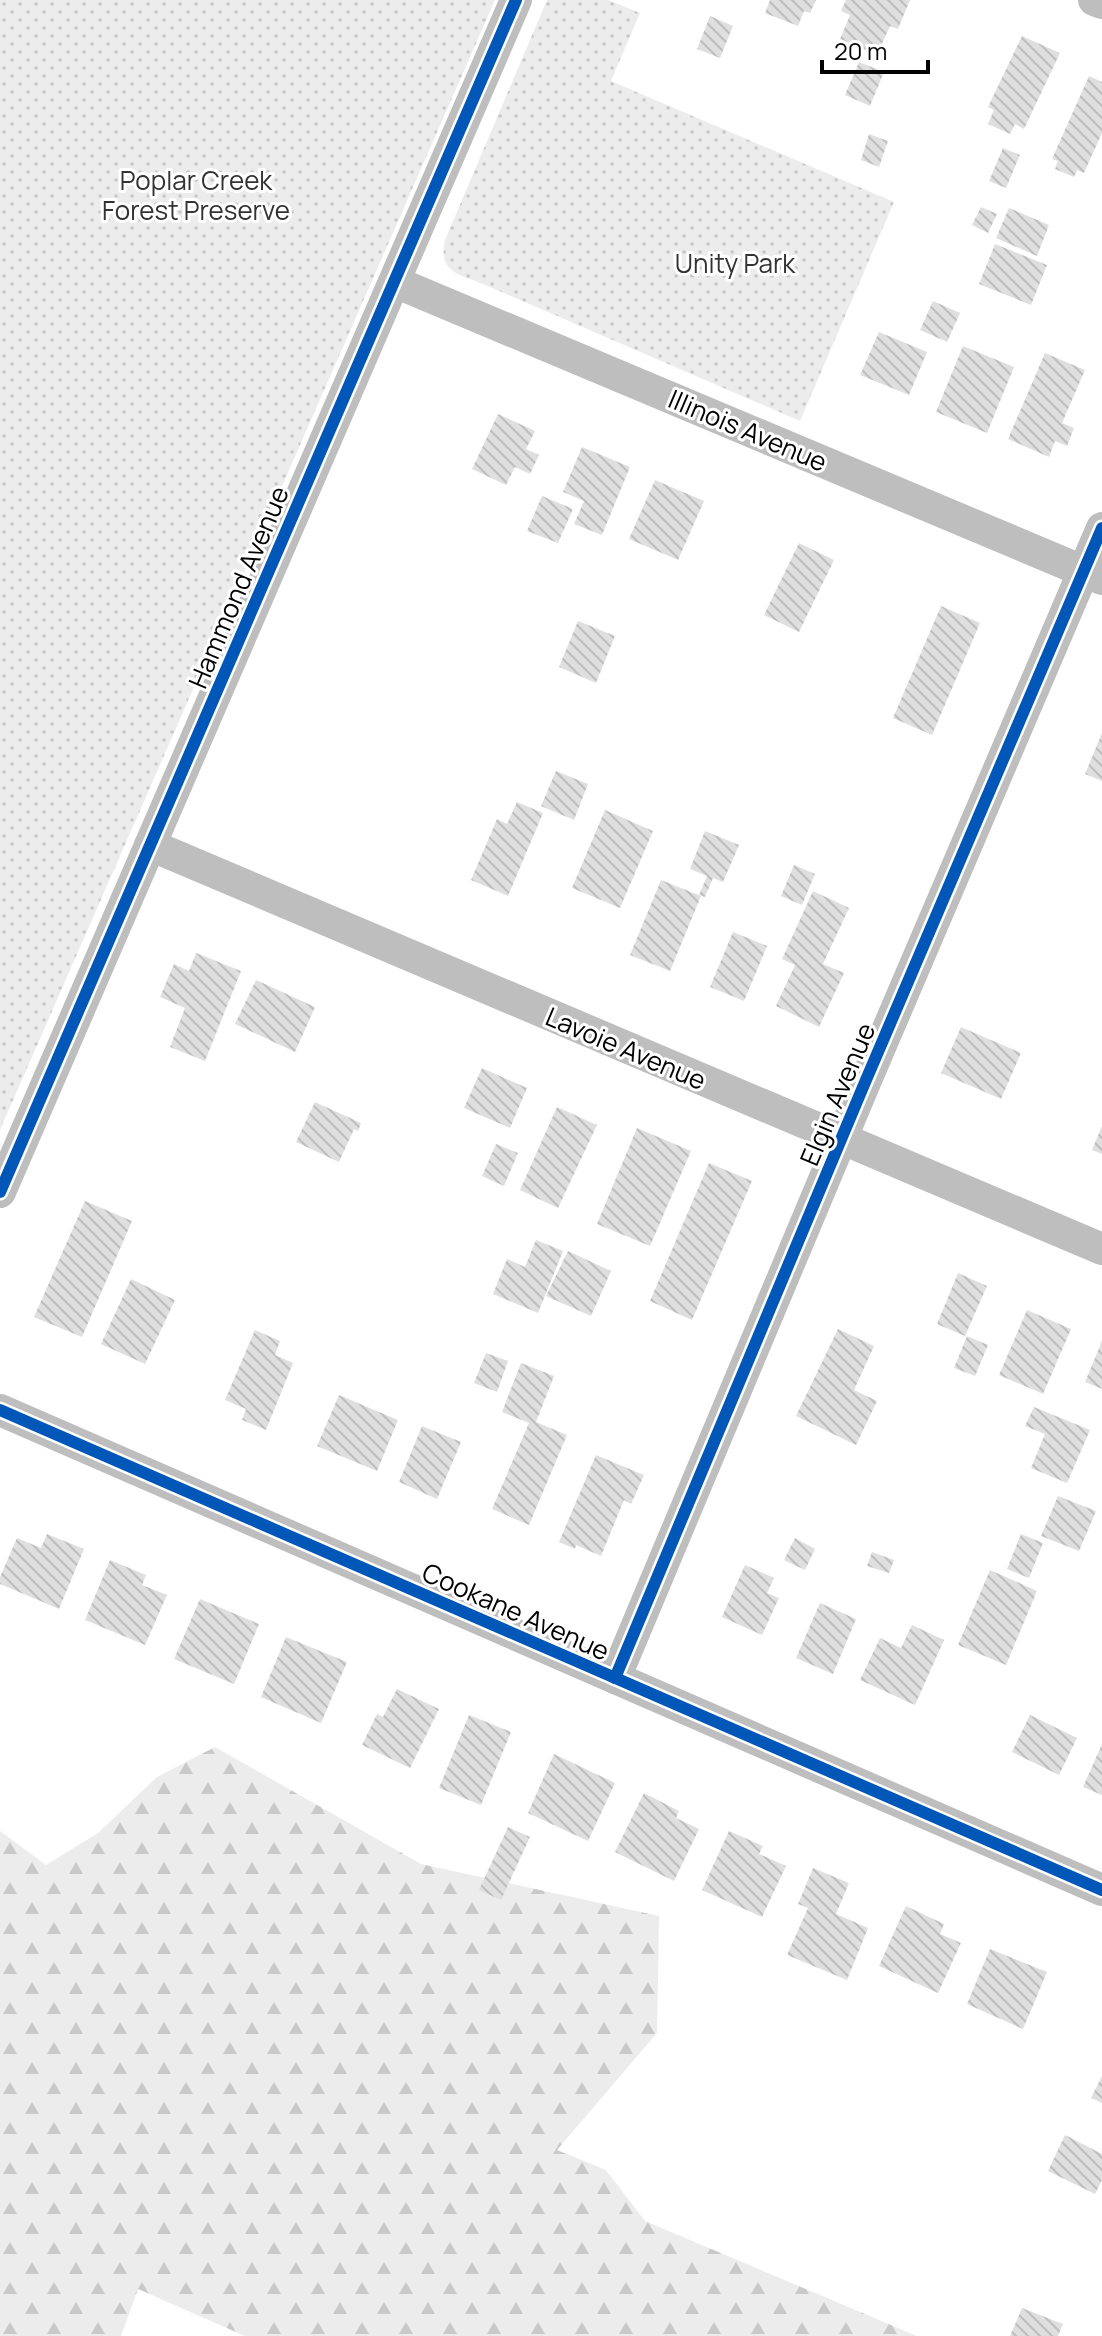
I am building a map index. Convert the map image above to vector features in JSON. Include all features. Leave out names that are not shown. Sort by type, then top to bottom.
[{"type":"street","name":"Hammond Avenue","points":[[0,1192],[516,0]]},
{"type":"street","points":[[1094,0],[1102,3]]},
{"type":"street","name":"Illinois Avenue","points":[[395,282],[1093,575]]},
{"type":"street","name":"Elgin Avenue","points":[[615,1678],[841,1139],[1093,575],[1102,528]]},
{"type":"street","name":"Lavoie Avenue","points":[[150,845],[1102,1249]]},
{"type":"street","name":"Cookane Avenue","points":[[0,1410],[1102,1890]]},
{"type":"green space","name":"Poplar Creek Forest Preserve","points":[[0,0],[495,0],[0,1130]]},
{"type":"green space","name":"Unity Park","points":[[547,0],[608,0],[640,13],[611,81],[894,202],[800,421],[466,277],[447,265],[444,259],[445,240]]},
{"type":"green space","points":[[215,1747],[421,1864],[659,1916],[657,2033],[557,2150],[606,2170],[645,2221],[917,2336],[245,2336],[138,2289],[121,2336],[0,2336],[0,1831],[46,1865],[98,1833],[157,1777]]},
{"type":"building","points":[[770,0],[816,0],[810,13],[804,11],[798,26],[765,13]]},
{"type":"building","points":[[846,0],[910,0],[898,29],[890,26],[877,55],[840,39],[850,15],[841,11]]},
{"type":"building","points":[[710,16],[733,26],[720,58],[697,49]]},
{"type":"building","points":[[1022,36],[1060,53],[1024,129],[1015,124],[1010,134],[988,124],[994,110],[988,107]]},
{"type":"building","points":[[859,62],[884,72],[870,106],[845,95]]},
{"type":"building","points":[[1089,76],[1102,82],[1102,133],[1084,173],[1077,170],[1074,177],[1055,169],[1058,161],[1052,159]]},
{"type":"building","points":[[869,134],[888,141],[879,167],[861,160]]},
{"type":"building","points":[[1003,148],[1020,155],[1006,188],[989,181]]},
{"type":"building","points":[[981,207],[997,214],[988,233],[972,225]]},
{"type":"building","points":[[1009,208],[1049,225],[1037,256],[996,238]]},
{"type":"building","points":[[995,244],[1047,265],[1031,305],[979,284]]},
{"type":"building","points":[[933,301],[960,313],[947,342],[920,330]]},
{"type":"building","points":[[879,332],[927,352],[909,395],[860,375]]},
{"type":"building","points":[[963,346],[1014,367],[987,433],[936,412]]},
{"type":"building","points":[[1045,353],[1085,370],[1062,423],[1074,428],[1067,446],[1055,441],[1049,457],[1008,439]]},
{"type":"building","points":[[498,414],[535,431],[526,449],[539,455],[530,474],[515,467],[506,485],[472,469]]},
{"type":"building","points":[[582,447],[630,467],[602,535],[574,524],[584,501],[563,492]]},
{"type":"building","points":[[655,480],[704,501],[678,560],[629,539]]},
{"type":"building","points":[[542,496],[573,509],[558,543],[527,531]]},
{"type":"building","points":[[799,543],[834,560],[799,632],[764,615]]},
{"type":"building","points":[[941,606],[980,623],[932,735],[893,718]]},
{"type":"building","points":[[578,621],[615,636],[596,683],[559,667]]},
{"type":"building","points":[[1102,733],[1102,781],[1085,774]]},
{"type":"building","points":[[556,771],[588,784],[574,820],[541,806]]},
{"type":"building","points":[[517,802],[543,813],[508,896],[471,880],[497,819],[507,824]]},
{"type":"building","points":[[605,810],[653,831],[620,908],[572,888]]},
{"type":"building","points":[[705,831],[739,845],[723,882],[713,878],[705,897],[699,895],[707,876],[690,869]]},
{"type":"building","points":[[794,865],[815,874],[802,905],[781,896]]},
{"type":"building","points":[[661,880],[701,896],[670,971],[630,955]]},
{"type":"building","points":[[813,891],[849,908],[823,964],[844,973],[819,1027],[776,1006],[795,965],[782,959]]},
{"type":"building","points":[[733,932],[767,946],[744,1001],[710,987]]},
{"type":"building","points":[[196,953],[241,971],[205,1061],[170,1047],[185,1008],[160,997],[174,964],[189,971]]},
{"type":"building","points":[[256,980],[315,1007],[295,1052],[235,1024]]},
{"type":"building","points":[[961,1027],[1021,1053],[1001,1099],[941,1073]]},
{"type":"building","points":[[482,1068],[527,1088],[510,1128],[464,1108]]},
{"type":"building","points":[[315,1102],[361,1123],[358,1131],[354,1129],[339,1162],[296,1142]]},
{"type":"building","points":[[557,1107],[597,1125],[558,1208],[520,1190]]},
{"type":"building","points":[[1102,1126],[1102,1154],[1092,1150]]},
{"type":"building","points":[[637,1128],[691,1151],[650,1246],[597,1224]]},
{"type":"building","points":[[496,1144],[518,1153],[504,1186],[482,1176]]},
{"type":"building","points":[[709,1163],[752,1181],[692,1320],[650,1301]]},
{"type":"building","points":[[85,1201],[132,1221],[82,1337],[34,1317]]},
{"type":"building","points":[[536,1240],[563,1251],[538,1313],[493,1294],[507,1259],[525,1267]]},
{"type":"building","points":[[568,1251],[611,1271],[591,1316],[546,1296]]},
{"type":"building","points":[[958,1273],[987,1286],[965,1336],[937,1324]]},
{"type":"building","points":[[131,1279],[175,1300],[145,1364],[101,1344]]},
{"type":"building","points":[[1027,1310],[1071,1329],[1043,1394],[999,1375]]},
{"type":"building","points":[[838,1329],[874,1346],[854,1390],[877,1401],[856,1445],[796,1416]]},
{"type":"building","points":[[255,1330],[280,1341],[275,1355],[293,1363],[266,1430],[242,1420],[246,1409],[225,1400]]},
{"type":"building","points":[[967,1336],[988,1345],[975,1376],[954,1368]]},
{"type":"building","points":[[1102,1341],[1102,1389],[1085,1382]]},
{"type":"building","points":[[486,1353],[508,1361],[497,1392],[474,1383]]},
{"type":"building","points":[[521,1363],[554,1376],[536,1422],[567,1435],[529,1525],[492,1509],[529,1423],[502,1412]]},
{"type":"building","points":[[339,1395],[398,1420],[377,1471],[317,1446]]},
{"type":"building","points":[[1034,1407],[1090,1430],[1067,1483],[1031,1468],[1045,1434],[1025,1426]]},
{"type":"building","points":[[422,1426],[461,1442],[437,1499],[399,1482]]},
{"type":"building","points":[[596,1455],[644,1475],[631,1504],[624,1500],[601,1556],[576,1545],[575,1549],[559,1542]]},
{"type":"building","points":[[1058,1496],[1096,1511],[1079,1551],[1041,1536]]},
{"type":"building","points":[[47,1534],[84,1549],[59,1609],[0,1584],[0,1577],[17,1538],[41,1548]]},
{"type":"building","points":[[1021,1534],[1043,1543],[1029,1578],[1007,1569]]},
{"type":"building","points":[[795,1538],[815,1549],[805,1570],[784,1560]]},
{"type":"building","points":[[872,1552],[894,1560],[889,1573],[867,1566]]},
{"type":"building","points":[[110,1560],[146,1575],[142,1585],[167,1595],[145,1645],[85,1620]]},
{"type":"building","points":[[745,1565],[774,1578],[767,1593],[779,1598],[762,1635],[722,1617]]},
{"type":"building","points":[[990,1570],[1037,1591],[1006,1665],[958,1645]]},
{"type":"building","points":[[200,1599],[259,1624],[234,1684],[174,1659]]},
{"type":"building","points":[[820,1603],[856,1619],[833,1674],[796,1658]]},
{"type":"building","points":[[912,1625],[944,1640],[915,1705],[860,1680],[880,1638],[901,1648]]},
{"type":"building","points":[[286,1637],[347,1662],[321,1723],[261,1697]]},
{"type":"building","points":[[397,1689],[439,1709],[410,1768],[362,1745],[377,1714],[383,1717]]},
{"type":"building","points":[[469,1715],[511,1732],[481,1805],[439,1788]]},
{"type":"building","points":[[1030,1715],[1077,1738],[1059,1775],[1012,1752]]},
{"type":"building","points":[[1102,1744],[1102,1795],[1083,1787]]},
{"type":"building","points":[[554,1754],[615,1783],[588,1841],[528,1813]]},
{"type":"building","points":[[644,1793],[679,1811],[676,1818],[699,1829],[674,1881],[615,1852]]},
{"type":"building","points":[[508,1827],[530,1837],[501,1900],[479,1890]]},
{"type":"building","points":[[729,1831],[763,1846],[759,1854],[786,1866],[762,1917],[702,1890]]},
{"type":"building","points":[[813,1868],[849,1883],[836,1914],[868,1928],[847,1980],[787,1955],[808,1908],[798,1904]]},
{"type":"building","points":[[906,1906],[944,1924],[940,1934],[961,1943],[938,1993],[879,1966]]},
{"type":"building","points":[[990,1949],[1047,1972],[1023,2029],[967,2004]]},
{"type":"building","points":[[1102,2076],[1102,2103],[1091,2098]]},
{"type":"building","points":[[1065,2135],[1102,2154],[1102,2180],[1095,2194],[1048,2171]]},
{"type":"building","points":[[1022,2308],[1063,2324],[1058,2336],[1010,2336]]},
{"type":"cycle path","points":[[0,1192],[516,0]]},
{"type":"cycle path","points":[[615,1678],[1102,528]]},
{"type":"cycle path","points":[[0,1410],[1102,1890]]}]
